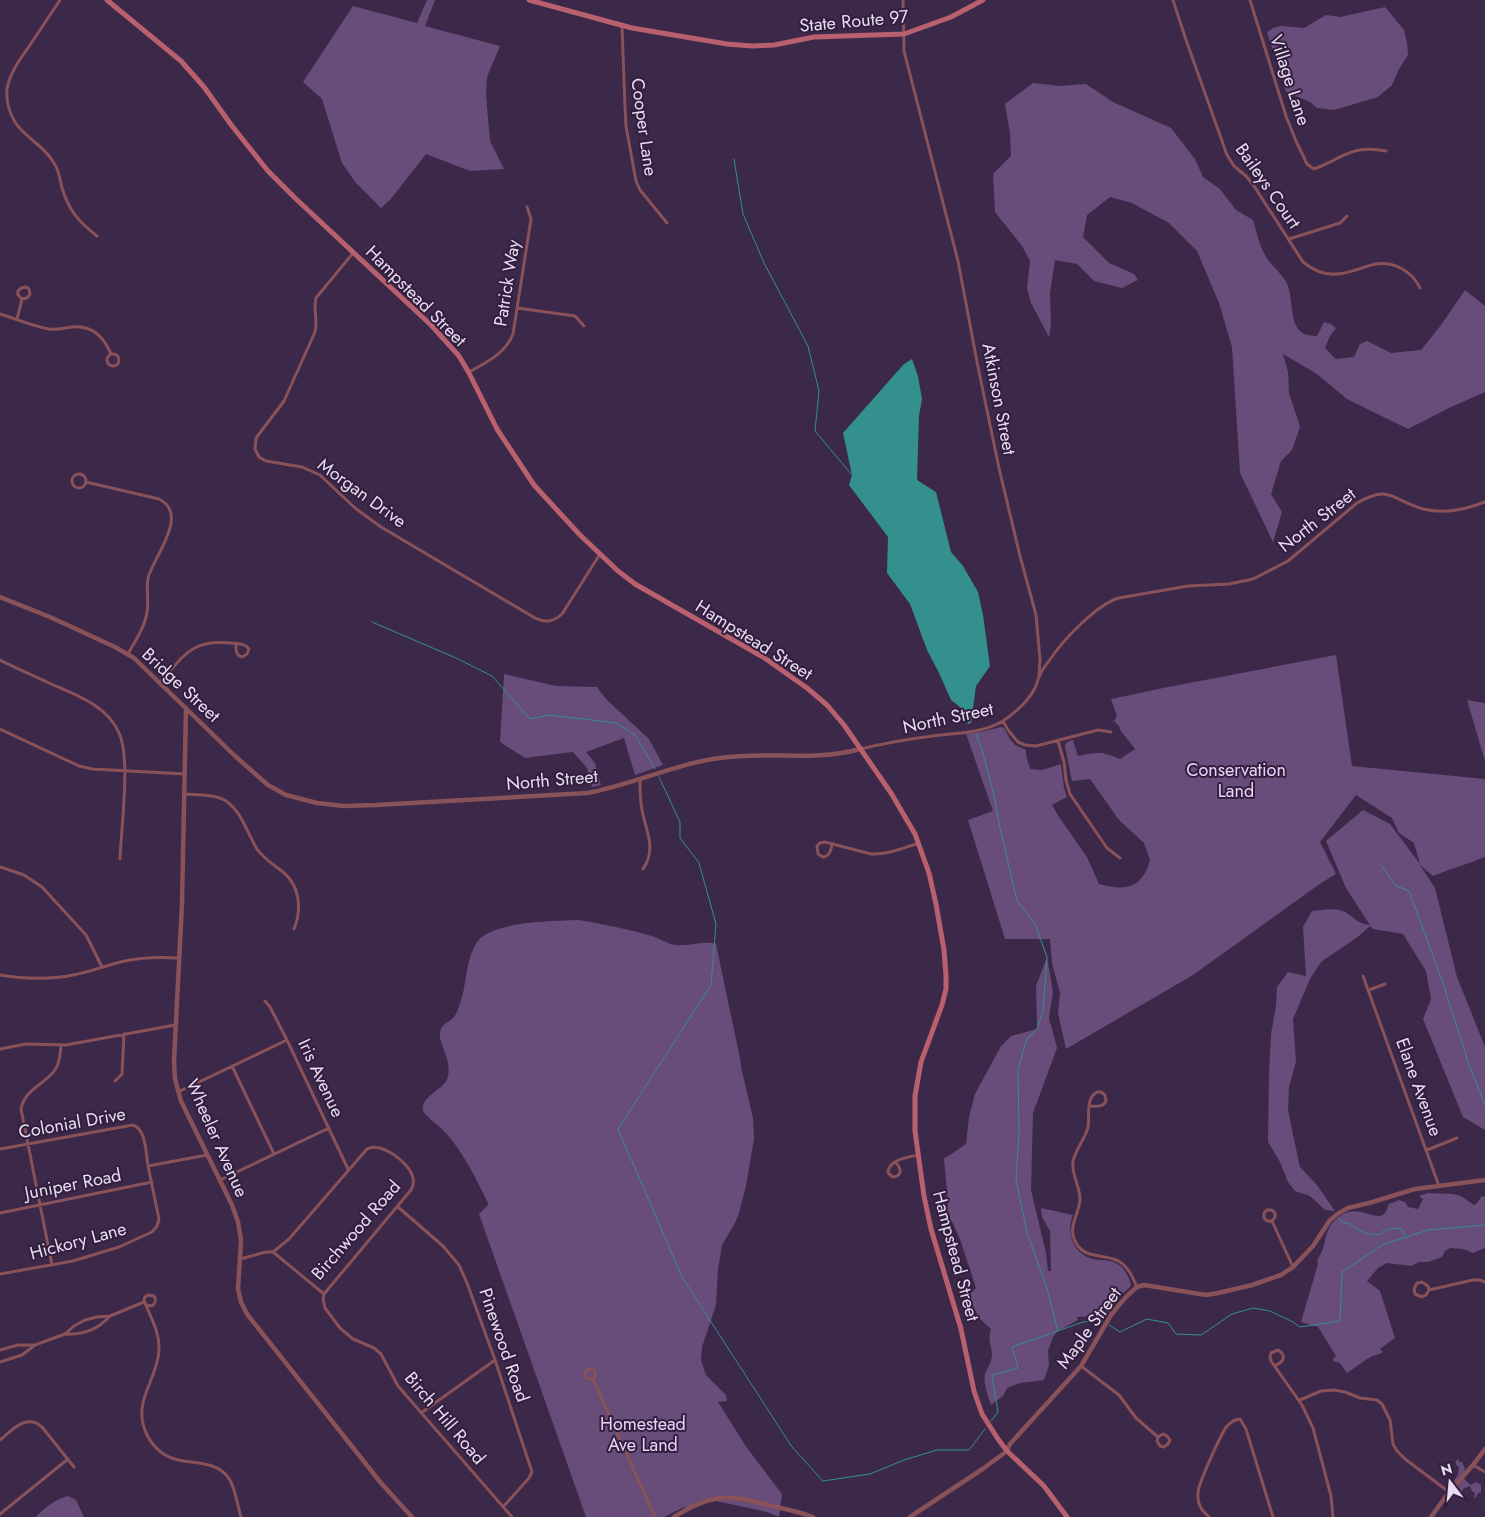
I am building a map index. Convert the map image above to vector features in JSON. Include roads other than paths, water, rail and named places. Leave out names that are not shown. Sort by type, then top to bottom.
[{"type":"main road","name":"Hampstead Street","points":[[107,0],[186,66],[204,86],[258,159],[295,198],[442,336],[459,356],[497,429],[524,471],[537,489],[580,535],[618,571],[635,584],[763,657],[807,688],[827,705],[841,721],[908,820],[929,873],[944,950],[946,976],[946,989],[942,1005],[921,1062],[916,1089],[915,1131],[931,1229],[961,1329],[975,1396],[982,1414],[993,1433],[1007,1451],[1044,1486],[1067,1517]]},
{"type":"main road","name":"State Route 97","points":[[529,0],[622,25],[708,41],[752,46],[774,45],[814,37],[904,34],[951,17],[983,0]]},
{"type":"street","points":[[60,0],[11,76],[7,89],[8,103],[11,116],[16,123],[46,150],[53,161],[67,204],[74,215],[97,236]]},
{"type":"street","name":"Atkinson Street","points":[[903,0],[904,51],[958,261],[1011,520],[1036,615],[1040,659],[1039,677]]},
{"type":"street","name":"Baileys Court","points":[[1173,0],[1227,155],[1234,166],[1254,186],[1303,262],[1314,270],[1337,274],[1375,264],[1391,265],[1410,273],[1420,288]]},
{"type":"street","name":"Village Lane","points":[[1250,0],[1286,116],[1307,164],[1314,169],[1359,150],[1374,149],[1386,151]]},
{"type":"street","name":"Cooper Lane","points":[[622,25],[624,107],[636,181],[640,190],[667,223]]},
{"type":"street","name":"Patrick Way","points":[[469,373],[496,357],[510,342],[513,334],[531,219],[527,207]]},
{"type":"street","points":[[1289,239],[1338,223],[1347,216]]},
{"type":"street","name":"Morgan Drive","points":[[354,253],[316,298],[317,322],[315,332],[284,401],[256,438],[254,446],[259,457],[266,461],[302,467],[320,475],[355,508],[381,527],[535,618],[545,622],[554,620],[562,614],[600,554]]},
{"type":"street","points":[[26,287],[30,290],[30,295],[27,298],[22,298],[18,295],[18,291],[26,287]]},
{"type":"street","points":[[17,319],[22,298]]},
{"type":"street","points":[[517,308],[575,316],[584,326]]},
{"type":"street","points":[[0,314],[48,329],[81,327],[91,330],[102,338],[111,354]]},
{"type":"street","points":[[111,354],[116,354],[119,357],[119,363],[115,366],[110,366],[107,362],[107,358],[111,354]]},
{"type":"street","points":[[76,474],[80,474],[85,478],[86,482],[83,486],[79,487],[73,484],[72,479],[76,474]]},
{"type":"street","points":[[86,482],[159,499],[167,505],[171,513],[171,526],[148,578],[147,616],[128,654]]},
{"type":"street","name":"North Street","points":[[332,805],[383,805],[574,794],[604,790],[684,766],[719,758],[813,756],[847,753],[929,736],[985,728],[1003,721],[1027,701],[1039,677],[1065,640],[1102,606],[1111,601],[1183,586],[1221,585],[1253,579],[1288,562],[1357,504],[1379,494],[1389,495],[1420,508],[1440,511],[1465,509],[1485,502]]},
{"type":"street","name":"Bridge Street","points":[[0,597],[50,617],[128,654],[139,661],[235,756],[268,785],[286,795],[332,805]]},
{"type":"street","points":[[160,682],[185,655],[196,647],[212,642],[236,644],[246,646],[249,649],[247,654],[242,657],[238,655],[236,644]]},
{"type":"street","points":[[0,660],[88,701],[102,712],[120,733],[124,771],[120,859]]},
{"type":"street","name":"Wheeler Avenue","points":[[186,708],[182,904],[174,1070],[178,1092],[238,1222],[241,1236],[238,1293],[247,1314],[381,1483],[412,1517]]},
{"type":"street","points":[[1003,721],[1012,737],[1025,745],[1036,746],[1098,730],[1111,732]]},
{"type":"street","points":[[0,729],[79,766],[92,769],[185,774]]},
{"type":"street","points":[[1058,741],[1070,794],[1107,848],[1120,858]]},
{"type":"street","points":[[640,779],[642,805],[650,841],[650,857],[642,869]]},
{"type":"street","points":[[184,794],[206,795],[218,798],[236,810],[258,851],[290,878],[295,886],[299,904],[298,920],[294,929]]},
{"type":"street","points":[[832,844],[828,856],[822,857],[817,853],[817,846],[823,842],[832,844],[875,854],[918,843]]},
{"type":"street","points":[[0,867],[24,875],[42,888],[86,935],[102,967]]},
{"type":"street","points":[[0,975],[56,978],[82,973],[125,960],[161,956],[178,958]]},
{"type":"street","name":"Elane Avenue","points":[[1363,976],[1439,1186]]},
{"type":"street","points":[[1369,990],[1385,984]]},
{"type":"street","name":"Iris Avenue","points":[[265,1001],[287,1040],[348,1169]]},
{"type":"street","points":[[0,1049],[26,1044],[61,1046],[175,1025]]},
{"type":"street","points":[[115,1081],[122,1074],[124,1034]]},
{"type":"street","points":[[178,1092],[287,1040]]},
{"type":"street","points":[[52,1265],[21,1113],[22,1104],[30,1093],[55,1070],[59,1062],[61,1046]]},
{"type":"street","points":[[232,1066],[274,1154]]},
{"type":"street","points":[[1088,1106],[1104,1104],[1105,1095],[1100,1092],[1095,1093],[1088,1106],[1089,1121],[1087,1131],[1073,1162],[1080,1198],[1072,1225],[1073,1235],[1077,1245],[1085,1252],[1121,1262],[1130,1273],[1137,1288]]},
{"type":"street","name":"Colonial Drive","points":[[0,1149],[133,1125],[138,1126],[142,1132],[148,1166]]},
{"type":"street","points":[[220,1180],[329,1128]]},
{"type":"street","points":[[1427,1150],[1456,1138]]},
{"type":"street","name":"Birchwood Road","points":[[273,1252],[324,1294],[409,1194],[414,1182],[411,1173],[400,1160],[375,1146],[367,1149],[348,1169]]},
{"type":"street","points":[[148,1166],[207,1155]]},
{"type":"street","points":[[896,1162],[900,1168],[900,1173],[898,1176],[893,1177],[888,1169],[890,1166],[896,1162],[902,1158],[919,1155]]},
{"type":"street","name":"Hickory Lane","points":[[0,1274],[52,1265],[102,1253],[137,1240],[152,1232],[157,1226],[158,1219],[148,1166]]},
{"type":"street","points":[[240,1259],[273,1252],[288,1239],[348,1169]]},
{"type":"street","name":"Maple Street","points":[[910,1517],[1007,1451],[1010,1444],[1081,1366],[1111,1315],[1128,1294],[1137,1288],[1144,1286],[1198,1294],[1218,1293],[1266,1280],[1280,1275],[1293,1267],[1313,1246],[1330,1220],[1343,1210],[1410,1190],[1485,1180]]},
{"type":"street","name":"Juniper Road","points":[[0,1212],[152,1182]]},
{"type":"street","name":"Pinewood Road","points":[[398,1207],[443,1246],[460,1265],[495,1360],[532,1472],[503,1507]]},
{"type":"street","points":[[1272,1221],[1293,1267]]},
{"type":"street","points":[[1428,1290],[1473,1280],[1485,1282]]},
{"type":"street","points":[[1422,1282],[1428,1286],[1428,1290],[1426,1295],[1420,1297],[1414,1290],[1416,1285],[1422,1282]]},
{"type":"street","name":"Birch Hill Road","points":[[324,1294],[323,1304],[326,1311],[340,1328],[353,1339],[374,1348],[381,1354],[395,1382],[512,1517]]},
{"type":"street","points":[[65,1334],[85,1320],[110,1316],[145,1304],[158,1332],[159,1344],[157,1360],[142,1405],[143,1422],[147,1435],[158,1450],[173,1459],[209,1465],[221,1471],[228,1478],[232,1486],[241,1517]]},
{"type":"street","points":[[0,1350],[18,1345],[34,1345],[65,1334],[77,1334],[100,1325],[110,1316]]},
{"type":"street","points":[[0,1362],[22,1355],[34,1345]]},
{"type":"street","points":[[1275,1366],[1283,1359],[1283,1354],[1279,1350],[1273,1351],[1270,1355],[1270,1360],[1300,1400],[1315,1434],[1331,1496],[1333,1517]]},
{"type":"street","points":[[421,1413],[495,1360]]},
{"type":"street","points":[[1081,1366],[1118,1395],[1136,1418],[1158,1437],[1157,1441],[1160,1446],[1164,1447],[1170,1440],[1163,1434],[1158,1437]]},
{"type":"street","points":[[593,1379],[656,1517]]},
{"type":"street","points":[[1300,1400],[1321,1391],[1334,1390],[1360,1398],[1377,1400],[1382,1404],[1389,1417],[1393,1444],[1397,1451],[1404,1459],[1449,1492]]},
{"type":"street","points":[[1209,1517],[1200,1508],[1198,1494],[1200,1483],[1224,1430],[1235,1419],[1240,1419],[1246,1429],[1272,1517]]},
{"type":"street","points":[[0,1440],[19,1425],[33,1421],[42,1427],[74,1467]]},
{"type":"street","points":[[1431,1517],[1485,1449]]},
{"type":"street","points":[[0,1514],[68,1459]]},
{"type":"street","points":[[1474,1465],[1485,1472]]},
{"type":"street","points":[[674,1517],[701,1502],[730,1497],[746,1499],[813,1517]]},
{"type":"waterway","points":[[734,159],[743,214],[764,263],[808,346],[819,391],[815,431],[852,475]]},
{"type":"waterway","points":[[372,622],[456,658],[492,676],[530,719],[549,715],[616,723],[635,735],[655,769]]},
{"type":"waterway","points":[[976,734],[994,795],[1017,901],[1035,924],[1047,957],[1043,1011],[1037,1029],[1027,1039],[1018,1069],[1019,1133],[1016,1180],[1027,1232],[1047,1289],[1058,1331]]},
{"type":"waterway","points":[[659,777],[680,822],[680,838],[699,863],[716,924],[711,985],[618,1129],[682,1277],[792,1447],[823,1481],[870,1474],[904,1460],[937,1450],[969,1450],[985,1429]]},
{"type":"waterway","points":[[1381,865],[1395,885],[1409,891],[1443,983],[1469,1065],[1485,1105]]},
{"type":"waterway","points":[[1339,1218],[1343,1223],[1349,1223],[1366,1233],[1379,1235],[1387,1230],[1402,1229],[1405,1236]]},
{"type":"waterway","points":[[1109,1325],[1120,1332],[1147,1319],[1168,1323],[1176,1334],[1201,1335],[1232,1314],[1253,1308],[1270,1311],[1300,1327],[1340,1321],[1342,1272],[1382,1245],[1428,1230],[1485,1225]]},
{"type":"waterway","points":[[991,1421],[998,1412],[992,1375],[1018,1368],[1012,1347],[1083,1322],[1103,1321]]},
{"type":"park label","name":"Conservation Land","points":[[1236,780]]},
{"type":"park label","name":"Homestead Ave Land","points":[[643,1434]]}]
